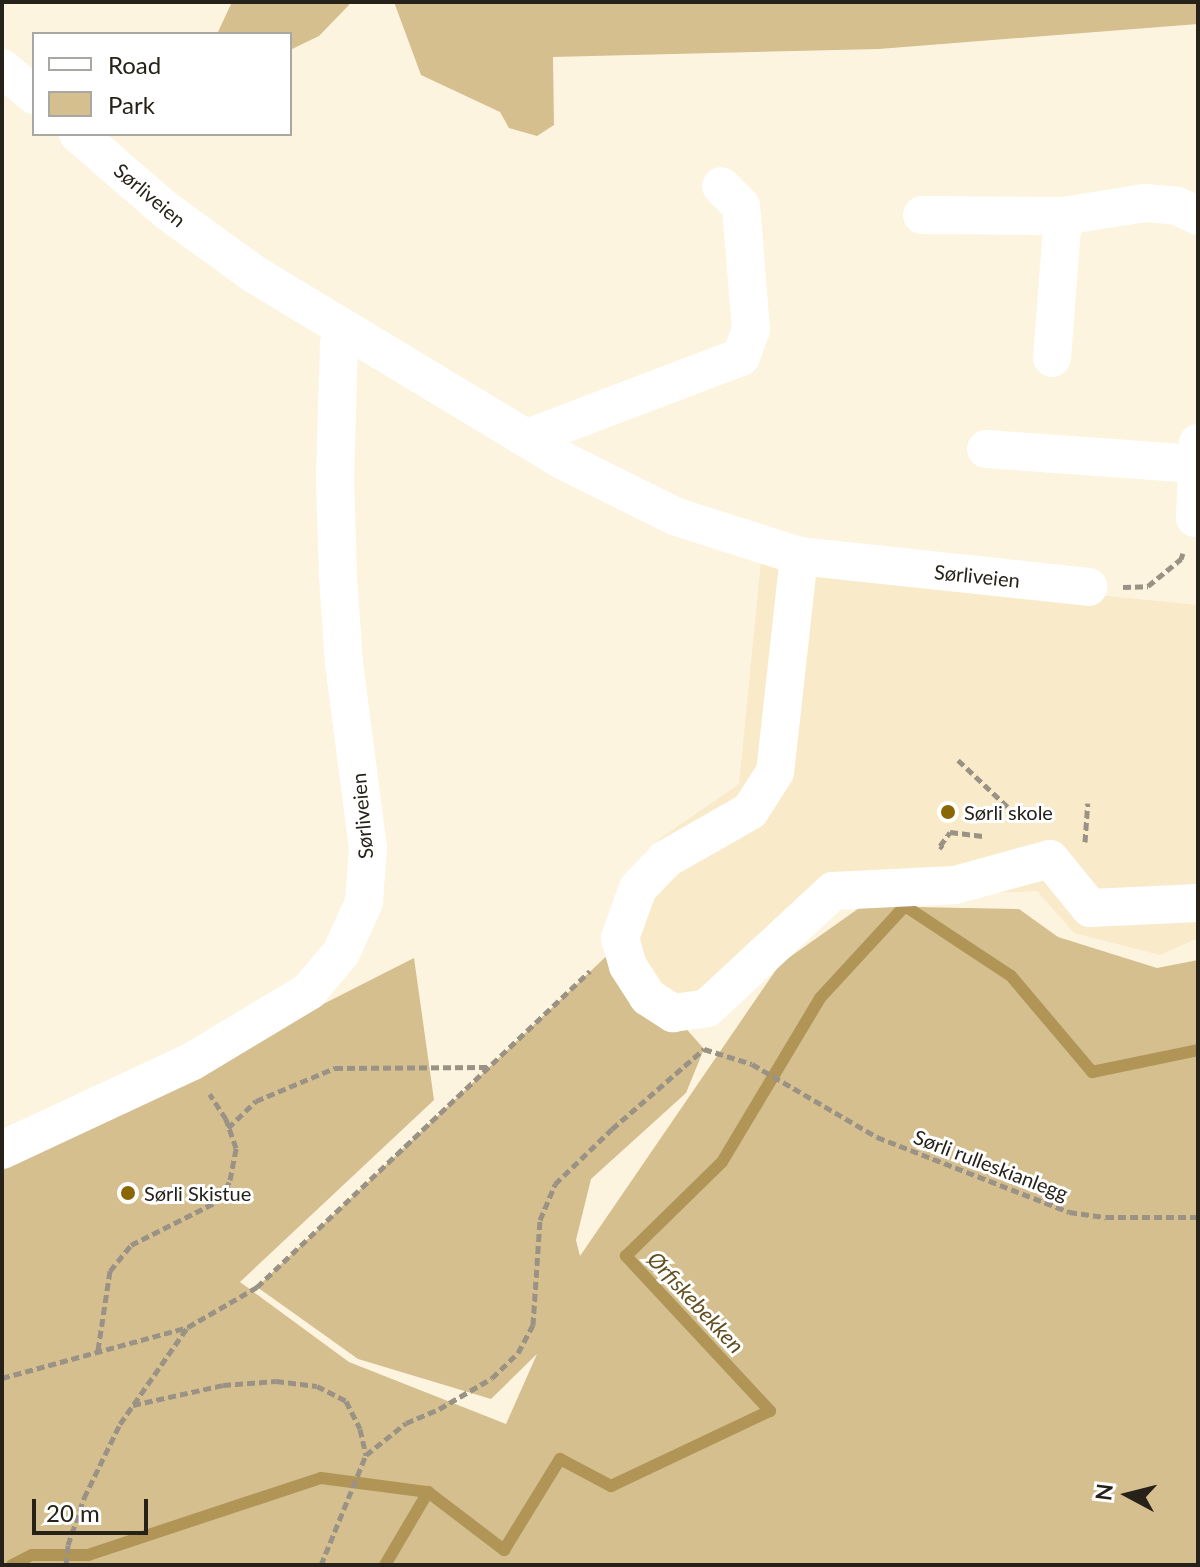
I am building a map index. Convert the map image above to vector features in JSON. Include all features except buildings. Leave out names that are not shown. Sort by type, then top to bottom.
[{"type":"street","points":[[2,68],[32,93]]},
{"type":"street","name":"Sørliveien","points":[[80,136],[206,241],[346,330],[530,437],[594,478],[677,517],[799,556],[1088,587]]},
{"type":"street","points":[[530,437],[741,357],[751,330],[741,206],[721,186]]},
{"type":"street","points":[[922,215],[1063,216],[1145,203],[1177,206],[1198,216]]},
{"type":"street","points":[[1052,358],[1063,216]]},
{"type":"street","name":"Sørliveien","points":[[2,1150],[191,1062],[309,991],[341,953],[364,902],[368,848],[344,664],[335,478],[339,344],[346,330]]},
{"type":"street","points":[[986,449],[1197,454],[1195,518]]},
{"type":"street","points":[[799,556],[775,772],[750,811],[666,859],[638,888],[620,938],[628,966],[648,997],[673,1013],[707,1008],[833,891],[955,885],[1050,859],[1090,908],[1198,903]]},
{"type":"path","points":[[1088,587],[1148,586],[1181,559],[1195,518]]},
{"type":"path","points":[[958,760],[1011,810],[1055,822]]},
{"type":"path","points":[[1085,841],[1088,803]]},
{"type":"path","points":[[958,852],[940,846],[950,832],[993,838]]},
{"type":"path","points":[[2,1378],[188,1327],[257,1287],[615,948],[620,938]]},
{"type":"path","name":"Sørli rulleskianlegg","points":[[366,1455],[406,1423],[439,1409],[492,1378],[518,1353],[533,1325],[540,1220],[555,1184],[704,1049],[752,1064],[877,1137],[1069,1212],[1106,1217],[1198,1217]]},
{"type":"path","points":[[98,1350],[110,1271],[131,1245],[220,1200],[230,1180],[236,1148],[191,1062]]},
{"type":"path","points":[[228,1128],[256,1101],[335,1068],[489,1067]]},
{"type":"path","points":[[66,1565],[68,1545],[84,1498],[120,1424],[188,1327]]},
{"type":"path","points":[[133,1405],[223,1385],[276,1381],[317,1386],[346,1401],[360,1429],[366,1455],[321,1565]]},
{"type":"shaded area","name":"Sørli skole","points":[[761,561],[1198,605],[1198,938],[1160,955],[1074,933],[1037,891],[855,899],[685,1029],[615,948],[623,879],[658,840],[739,784]]},
{"type":"green space","points":[[232,2],[349,2],[319,36],[292,49],[292,32],[218,32]]},
{"type":"green space","points":[[394,2],[1198,2],[1198,24],[879,49],[553,57],[554,125],[537,136],[509,128],[500,112],[421,75]]},
{"type":"green space","points":[[862,906],[1019,909],[1058,937],[1157,968],[1198,960],[1198,1565],[2,1565],[2,1167],[414,958],[434,1100],[240,1282],[349,1362],[506,1424],[537,1354],[491,1399],[358,1359],[257,1287],[615,948],[704,1049],[686,1093],[591,1179],[576,1240],[580,1256],[780,964]]},
{"type":"waterway","name":"Ørfiskebekken","points":[[385,1565],[428,1492],[504,1550],[560,1459],[611,1486],[770,1411],[626,1256],[722,1162],[820,998],[905,906],[1011,976],[1092,1072],[1198,1050]]},
{"type":"waterway","points":[[12,1565],[32,1555],[88,1555],[321,1478],[428,1492]]},
{"type":"place","name":"Sørli skole","points":[[948,812]]},
{"type":"place","name":"Sørli Skistue","points":[[128,1193]]}]
